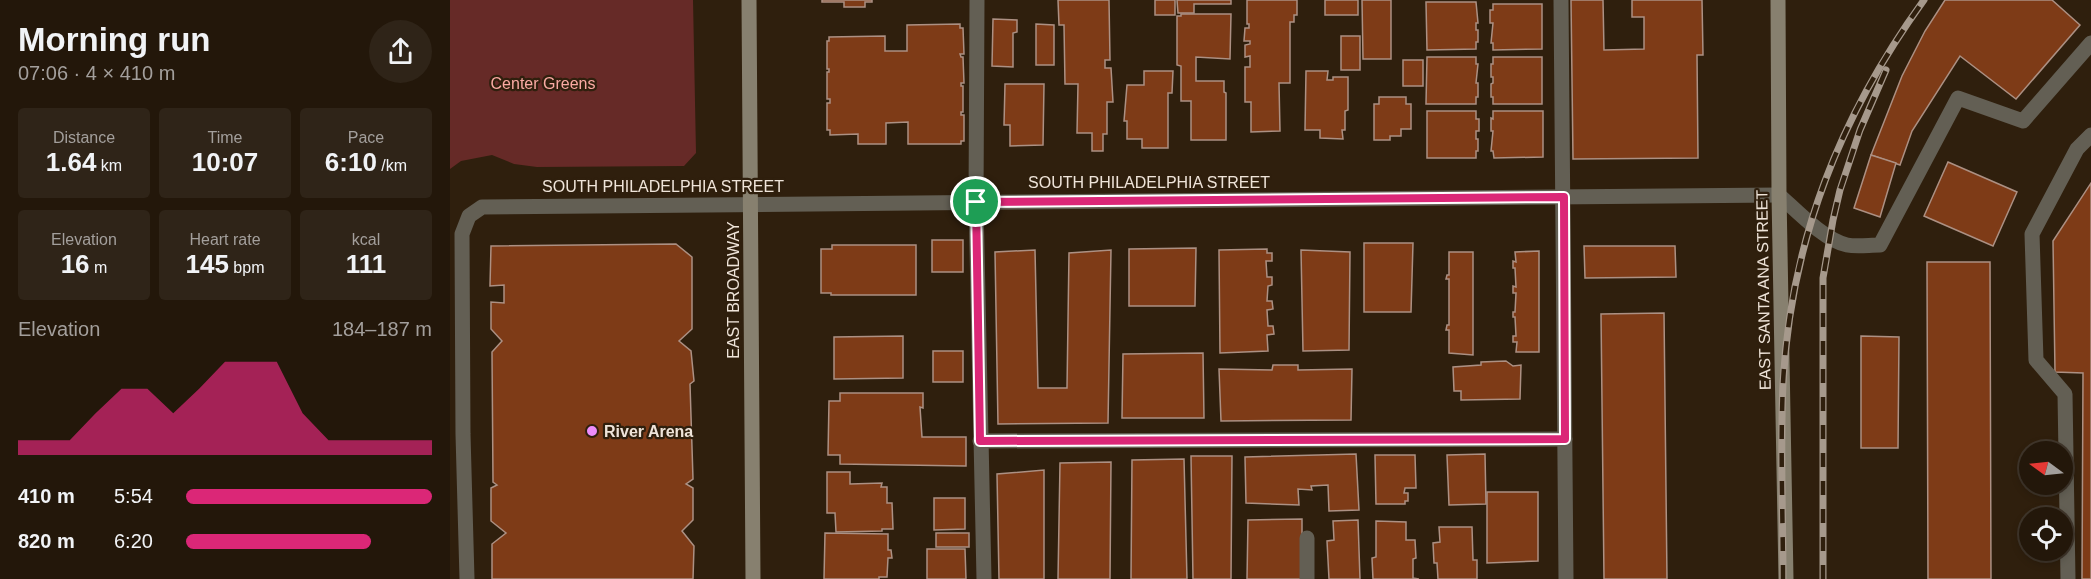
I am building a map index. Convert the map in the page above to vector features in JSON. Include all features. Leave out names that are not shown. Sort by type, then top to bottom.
[{"type":"street","name":"EAST BROADWAY","points":[[749,0],[753,579]]},
{"type":"street","points":[[977,0],[976,202],[984,579]]},
{"type":"street","points":[[1561,0],[1566,579]]},
{"type":"street","name":"EAST SANTA ANA STREET","points":[[1778,0],[1786,579]]},
{"type":"street","points":[[1779,195],[1810,222],[1846,244],[1880,245],[1958,98],[2023,121],[2091,43]]},
{"type":"street","points":[[2068,579],[2065,394],[2036,360],[2032,234],[2078,149],[2091,135]]},
{"type":"street","name":"SOUTH PHILADELPHIA STREET","points":[[456,435],[462,234],[469,216],[483,207],[1779,195]]},
{"type":"street","points":[[456,435],[467,579]]},
{"type":"street","points":[[980,441],[1565,439]]},
{"type":"street","points":[[1307,538],[1307,579]]},
{"type":"green space","name":"Center Greens","points":[[450,0],[693,0],[696,153],[684,166],[537,167],[514,164],[492,155],[461,161],[450,169]]},
{"type":"building","points":[[822,0],[872,0],[872,2],[865,2],[865,7],[844,7],[844,2],[822,2]]},
{"type":"building","points":[[1058,0],[1109,0],[1110,60],[1105,60],[1105,68],[1111,68],[1113,102],[1107,102],[1107,134],[1103,134],[1103,151],[1092,151],[1092,133],[1077,133],[1078,84],[1065,84],[1064,25],[1059,25]]},
{"type":"building","points":[[1155,0],[1175,0],[1175,15],[1155,15]]},
{"type":"building","points":[[1177,0],[1231,0],[1231,4],[1194,4],[1194,13],[1178,13]]},
{"type":"building","points":[[1247,0],[1297,0],[1297,15],[1294,15],[1294,22],[1290,22],[1290,83],[1279,83],[1280,131],[1251,132],[1251,102],[1245,102],[1245,67],[1250,67],[1250,56],[1245,57],[1245,45],[1250,44],[1250,41],[1244,41],[1245,28],[1249,28]]},
{"type":"building","points":[[1325,0],[1358,0],[1358,15],[1325,15]]},
{"type":"building","points":[[1362,0],[1391,0],[1391,59],[1363,59]]},
{"type":"building","points":[[1571,0],[1603,0],[1604,50],[1644,49],[1644,17],[1632,17],[1632,0],[1702,0],[1703,55],[1697,55],[1698,158],[1573,159]]},
{"type":"building","points":[[1945,0],[2052,0],[2080,25],[2016,99],[1960,56],[1912,131],[1900,165],[1871,155],[1902,76],[1925,31]]},
{"type":"building","points":[[1426,2],[1476,2],[1478,42],[1476,42],[1476,49],[1427,50]]},
{"type":"building","points":[[1493,4],[1542,4],[1542,49],[1493,50],[1493,43],[1491,43],[1493,23],[1490,23],[1490,10],[1493,10]]},
{"type":"building","points":[[1181,14],[1231,14],[1230,59],[1196,57],[1196,81],[1224,81],[1226,140],[1191,140],[1191,101],[1181,101],[1181,66],[1177,65],[1177,16]]},
{"type":"building","points":[[993,19],[1017,20],[1017,32],[1013,33],[1013,67],[992,66]]},
{"type":"building","points":[[960,24],[960,28],[963,28],[964,54],[960,54],[963,57],[964,83],[961,83],[963,86],[961,115],[964,115],[964,141],[961,141],[961,144],[908,144],[908,122],[886,123],[886,144],[858,144],[858,134],[830,135],[830,130],[827,130],[827,103],[830,103],[830,99],[827,99],[829,69],[827,69],[827,41],[829,37],[885,36],[885,51],[907,51],[907,25]]},
{"type":"building","points":[[1036,24],[1054,25],[1054,65],[1036,65]]},
{"type":"building","points":[[1341,36],[1360,36],[1360,70],[1341,70]]},
{"type":"building","points":[[1427,57],[1476,57],[1478,97],[1476,97],[1476,104],[1426,104]]},
{"type":"building","points":[[1493,57],[1542,57],[1542,104],[1493,104],[1491,64],[1493,64]]},
{"type":"building","points":[[1403,60],[1423,60],[1423,86],[1403,86]]},
{"type":"building","points":[[1144,71],[1173,71],[1172,93],[1168,93],[1168,148],[1142,148],[1142,139],[1127,139],[1127,121],[1124,121],[1127,85],[1144,85]]},
{"type":"building","points":[[1306,71],[1328,71],[1327,80],[1333,80],[1333,77],[1348,77],[1348,110],[1345,111],[1343,139],[1320,138],[1320,130],[1305,130]]},
{"type":"building","points":[[1005,84],[1044,84],[1043,145],[1010,146],[1010,125],[1004,125]]},
{"type":"building","points":[[1379,97],[1406,97],[1406,104],[1411,104],[1411,129],[1401,129],[1401,136],[1390,136],[1390,140],[1374,140],[1374,104],[1379,104]]},
{"type":"building","points":[[1427,111],[1476,111],[1479,131],[1476,131],[1478,151],[1476,151],[1476,158],[1427,158]]},
{"type":"building","points":[[1493,111],[1543,111],[1543,157],[1494,158],[1493,151],[1491,151]]},
{"type":"building","points":[[1871,155],[1896,163],[1880,217],[1854,208]]},
{"type":"building","points":[[1948,162],[2017,192],[1993,246],[1924,216]]},
{"type":"building","points":[[2091,183],[2091,579],[2082,579],[2083,373],[2055,372],[2053,241]]},
{"type":"building","points":[[932,240],[963,240],[963,272],[932,272]]},
{"type":"building","points":[[1364,243],[1413,243],[1411,312],[1364,312]]},
{"type":"building","name":"River Arena","points":[[676,244],[692,257],[692,329],[679,341],[691,351],[694,381],[690,384],[693,479],[686,484],[693,488],[693,520],[682,531],[694,546],[693,579],[492,579],[492,544],[506,533],[491,521],[491,488],[497,485],[493,482],[492,352],[502,341],[491,329],[491,302],[504,303],[504,285],[490,286],[491,246]]},
{"type":"building","points":[[832,245],[916,245],[916,295],[821,293],[821,249],[832,249]]},
{"type":"building","points":[[1584,246],[1675,246],[1676,277],[1585,278]]},
{"type":"building","points":[[1196,248],[1195,306],[1129,306],[1129,249]]},
{"type":"building","points":[[1267,249],[1267,253],[1272,253],[1272,261],[1266,261],[1267,277],[1272,277],[1272,285],[1268,286],[1267,301],[1272,301],[1273,309],[1267,310],[1268,326],[1273,326],[1274,334],[1267,335],[1268,351],[1220,353],[1219,250]]},
{"type":"building","points":[[1035,250],[1038,388],[1067,388],[1069,253],[1111,250],[1108,423],[998,424],[995,252]]},
{"type":"building","points":[[1301,250],[1350,252],[1349,350],[1303,351]]},
{"type":"building","points":[[1539,251],[1539,352],[1516,352],[1517,342],[1513,342],[1513,336],[1516,336],[1515,317],[1513,317],[1516,293],[1513,293],[1513,286],[1516,287],[1515,268],[1513,268],[1513,261],[1516,262],[1515,252]]},
{"type":"building","points":[[1449,252],[1473,252],[1473,355],[1449,353],[1449,330],[1446,330],[1449,325],[1449,279],[1446,279],[1449,275]]},
{"type":"building","points":[[1927,262],[1990,262],[1991,579],[1928,579]]},
{"type":"building","points":[[1664,313],[1667,579],[1604,579],[1601,314]]},
{"type":"building","points":[[903,336],[903,378],[834,379],[834,337]]},
{"type":"building","points":[[1861,336],[1899,337],[1898,448],[1861,448]]},
{"type":"building","points":[[933,351],[963,351],[963,382],[933,382]]},
{"type":"building","points":[[1203,353],[1204,418],[1122,418],[1123,354]]},
{"type":"building","points":[[1506,361],[1513,366],[1521,365],[1520,399],[1461,400],[1461,391],[1454,391],[1453,367],[1481,365],[1481,362]]},
{"type":"building","points":[[1273,365],[1298,365],[1298,370],[1352,369],[1351,420],[1221,421],[1219,369],[1272,370]]},
{"type":"building","points":[[840,393],[923,393],[923,408],[920,407],[922,437],[966,437],[966,466],[840,464],[840,455],[828,455],[829,401],[840,401]]},
{"type":"building","points":[[1356,454],[1359,510],[1329,511],[1328,485],[1311,486],[1312,490],[1298,489],[1299,505],[1246,503],[1245,457]]},
{"type":"building","points":[[1485,454],[1486,504],[1449,505],[1447,455]]},
{"type":"building","points":[[1375,455],[1415,455],[1416,488],[1405,488],[1404,493],[1408,493],[1408,501],[1405,501],[1405,504],[1376,504]]},
{"type":"building","points":[[1191,456],[1232,456],[1231,579],[1193,579]]},
{"type":"building","points":[[1184,459],[1187,579],[1131,579],[1132,460]]},
{"type":"building","points":[[1111,462],[1110,579],[1058,579],[1060,463]]},
{"type":"building","points":[[1044,470],[1044,579],[999,579],[997,474]]},
{"type":"building","points":[[827,472],[850,472],[850,484],[882,483],[881,487],[887,487],[887,503],[892,503],[893,529],[836,532],[835,513],[827,513]]},
{"type":"building","points":[[1487,492],[1538,492],[1538,561],[1487,563]]},
{"type":"building","points":[[934,498],[965,498],[965,529],[934,530]]},
{"type":"building","points":[[1302,519],[1302,579],[1247,579],[1248,520]]},
{"type":"building","points":[[1358,520],[1360,579],[1329,579],[1327,541],[1334,540],[1333,521]]},
{"type":"building","points":[[1376,521],[1406,522],[1406,540],[1415,540],[1416,558],[1413,559],[1413,578],[1419,579],[1373,579],[1372,558],[1376,557]]},
{"type":"building","points":[[1439,527],[1472,527],[1473,560],[1477,560],[1477,579],[1438,579],[1433,543],[1440,542]]},
{"type":"building","points":[[825,533],[888,534],[888,550],[891,550],[892,558],[888,558],[887,577],[824,579]]},
{"type":"building","points":[[936,533],[969,533],[969,547],[936,547]]},
{"type":"building","points":[[927,549],[965,549],[966,579],[927,579]]},
{"type":"railway","points":[[1783,579],[1783,383],[1788,330],[1809,229],[1825,181],[1845,134],[1894,44],[1924,0]]},
{"type":"railway","points":[[1823,579],[1823,278],[1840,190],[1860,130],[1886,70]]},
{"type":"place","name":"River Arena","points":[[592,431]]},
{"type":"route","points":[[1564,197],[1565,439],[980,441],[976,202],[1564,197]]}]
